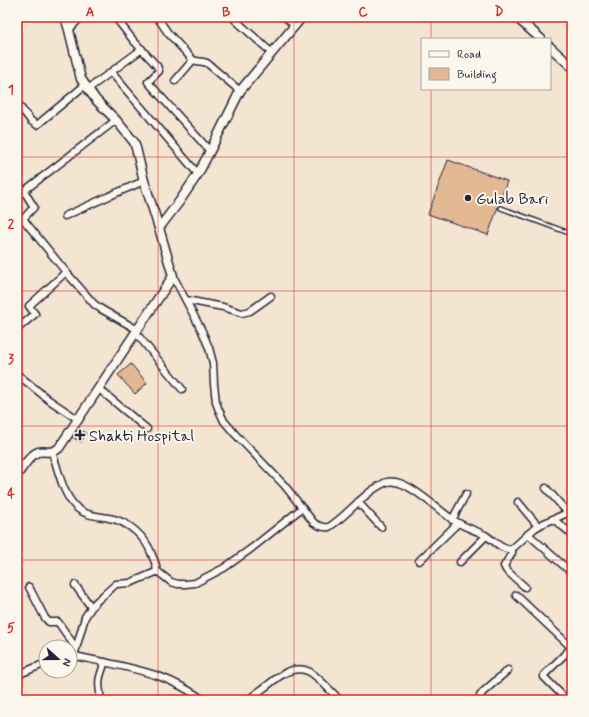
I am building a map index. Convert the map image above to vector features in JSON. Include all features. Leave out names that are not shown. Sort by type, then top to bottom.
[{"type":"street","points":[[65,17],[81,79],[96,100],[116,120],[134,142],[144,181],[173,276],[202,331],[212,356],[214,363],[216,402],[224,421],[286,486],[314,523],[318,525],[330,527],[366,496],[384,483],[393,481],[400,483],[419,494],[455,522],[486,536],[504,548],[512,549]]},
{"type":"street","points":[[69,30],[81,17]]},
{"type":"street","points":[[115,17],[157,66],[159,71],[148,82],[210,151]]},
{"type":"street","points":[[157,17],[193,60],[207,63],[240,91]]},
{"type":"street","points":[[232,17],[272,53]]},
{"type":"street","points":[[285,17],[295,26]]},
{"type":"street","points":[[159,228],[198,174],[240,91],[302,17]]},
{"type":"street","points":[[516,17],[540,38]]},
{"type":"street","points":[[551,48],[572,67]]},
{"type":"street","points":[[17,103],[31,121],[37,125],[87,87],[112,72],[142,49]]},
{"type":"street","points":[[175,81],[193,60]]},
{"type":"street","points":[[112,72],[198,174]]},
{"type":"street","points":[[116,120],[24,191],[34,207],[22,219],[94,304],[101,310],[137,331],[182,389]]},
{"type":"street","points":[[65,216],[144,181]]},
{"type":"street","points":[[17,329],[35,314],[29,306],[66,272]]},
{"type":"street","points":[[17,476],[34,454],[38,452],[52,452],[59,448],[173,276]]},
{"type":"street","points":[[186,300],[219,306],[242,313],[254,309],[271,296]]},
{"type":"street","points":[[17,374],[49,400],[78,420]]},
{"type":"street","points":[[99,389],[147,429]]},
{"type":"street","points":[[52,452],[67,496],[72,503],[78,509],[86,513],[117,520],[135,530],[151,551],[157,571],[168,581],[178,584],[195,583],[224,568],[302,508]]},
{"type":"street","points":[[525,587],[506,570],[504,566],[512,553],[512,549],[538,526],[570,512],[546,488]]},
{"type":"street","points":[[419,561],[455,522],[466,494]]},
{"type":"street","points":[[358,502],[381,527]]},
{"type":"street","points":[[518,502],[538,526]]},
{"type":"street","points":[[553,519],[572,534]]},
{"type":"street","points":[[528,534],[572,573]]},
{"type":"street","points":[[460,562],[486,536]]},
{"type":"street","points":[[78,641],[85,617],[91,607],[113,586],[130,583],[157,571]]},
{"type":"street","points":[[75,585],[91,607]]},
{"type":"street","points":[[29,587],[45,618],[49,622],[58,622],[70,639]]},
{"type":"street","points":[[516,595],[572,648],[544,675],[544,677],[563,696]]},
{"type":"street","points":[[78,658],[106,662],[162,677],[204,700]]},
{"type":"street","points":[[100,700],[98,685],[106,662]]},
{"type":"street","points":[[17,675],[38,666]]},
{"type":"street","points":[[248,700],[285,672],[302,670],[309,672],[317,678],[340,700]]},
{"type":"street","points":[[480,700],[480,696],[483,692],[508,670]]},
{"type":"lane","points":[[501,208],[572,234]]},
{"type":"building","name":"Gulab Bari","points":[[448,160],[507,181],[488,235],[428,214]]},
{"type":"building","points":[[131,364],[147,383],[135,394],[118,375]]},
{"type":"building","points":[[77,427],[86,433],[81,442],[72,437]]},
{"type":"place","name":"Gulab Bari","points":[[468,198]]},
{"type":"place","name":"Shakti Hospital","points":[[80,435]]}]
